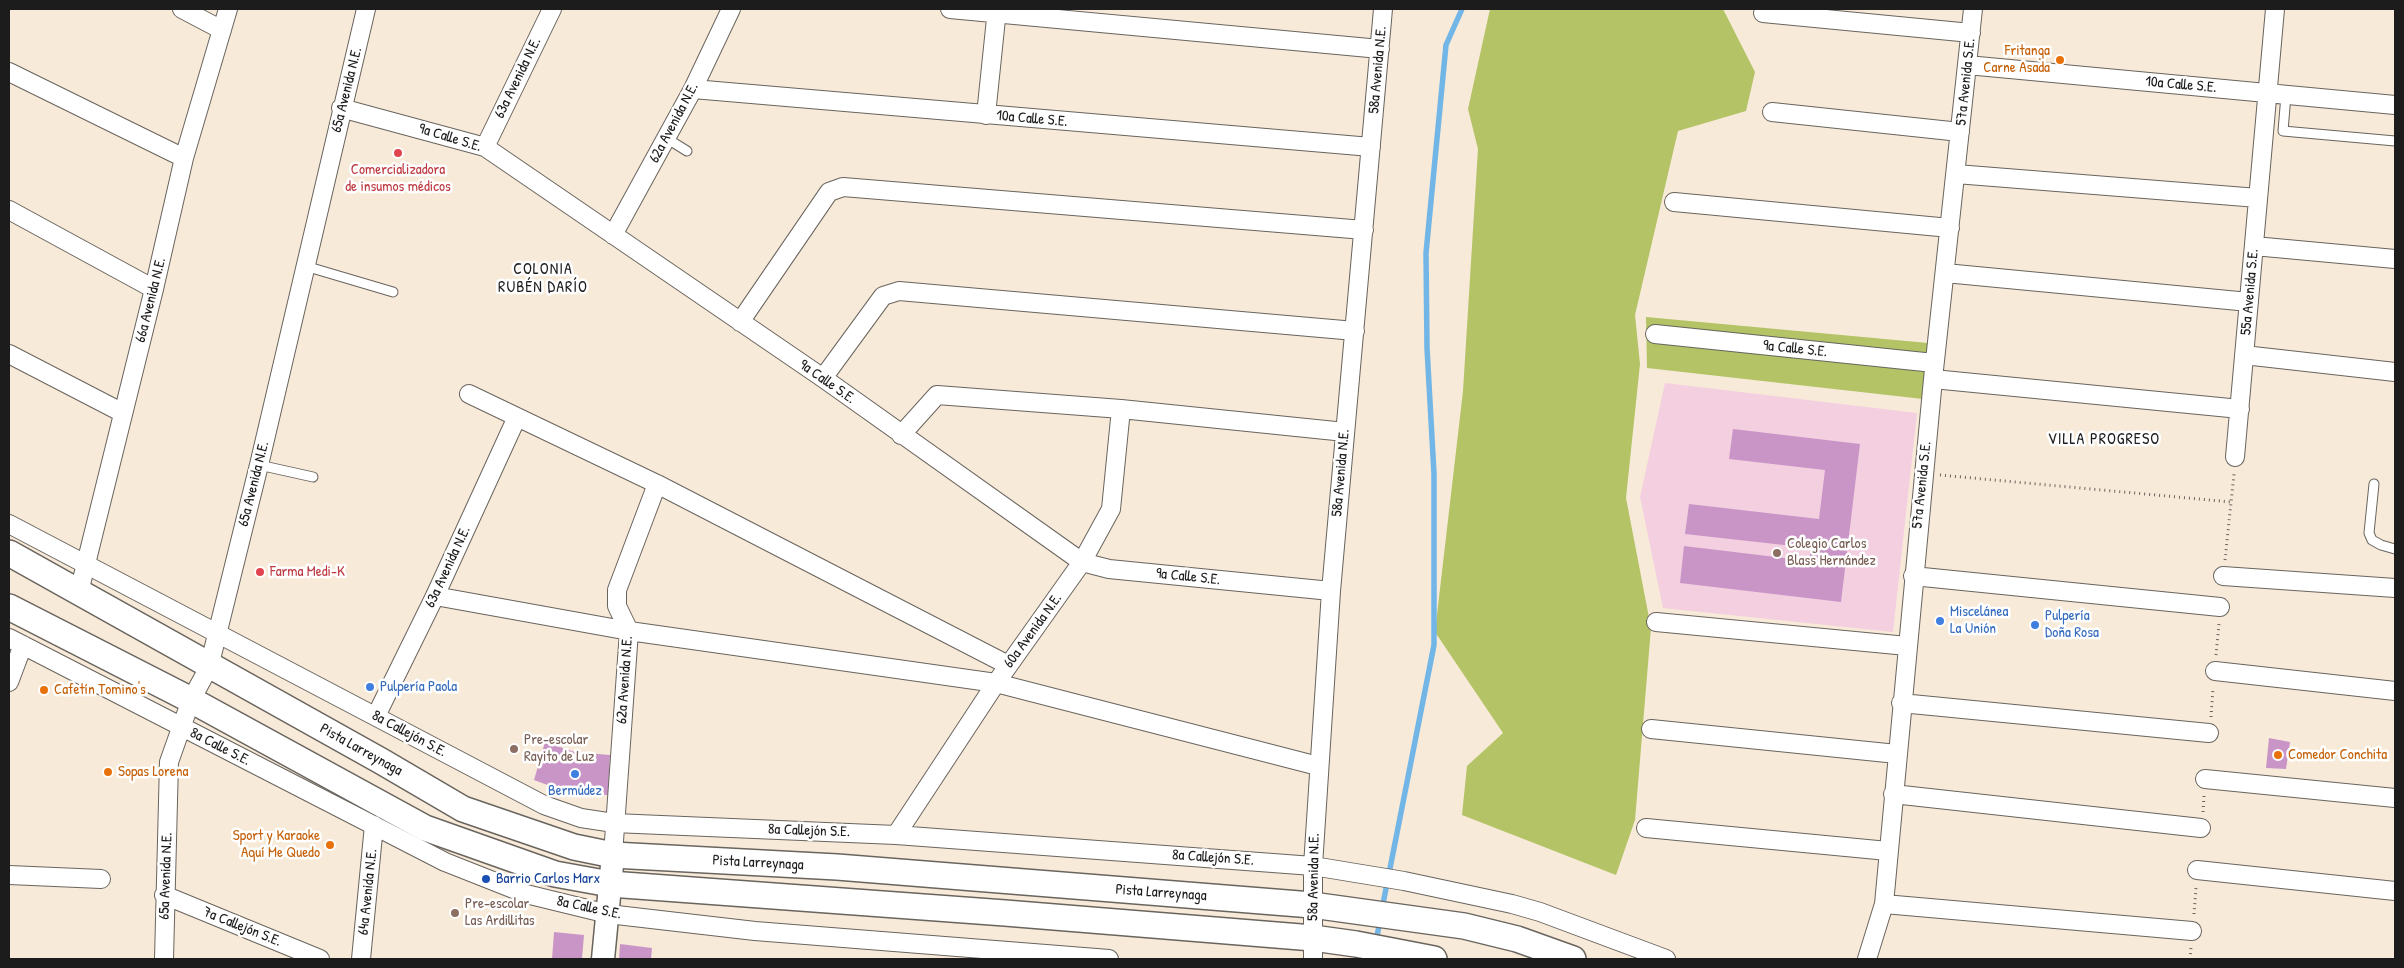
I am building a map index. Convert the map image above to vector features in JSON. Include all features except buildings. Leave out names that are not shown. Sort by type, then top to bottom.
[{"type":"main road","name":"Pista Larreynaga","points":[[9,553],[209,667],[381,761],[463,809],[574,847],[613,855],[837,867],[1312,905],[1464,926],[1517,939],[1573,959]]},
{"type":"main road","name":"Pista Larreynaga","points":[[9,607],[191,700],[425,828],[555,874],[610,884],[1005,913],[1313,949],[1356,944],[1434,959]]},
{"type":"street","points":[[182,9],[222,30]]},
{"type":"street","name":"66a Avenida N.E.","points":[[79,592],[154,289],[184,158],[228,9]]},
{"type":"street","name":"65a Avenida N.E.","points":[[164,959],[164,895],[170,762],[180,727],[191,700],[209,667],[259,465],[341,108],[366,9]]},
{"type":"street","name":"63a Avenida N.E.","points":[[485,147],[552,9]]},
{"type":"street","name":"62a Avenida N.E.","points":[[613,235],[693,89],[731,9]]},
{"type":"street","points":[[950,9],[997,11],[1380,49]]},
{"type":"street","name":"58a Avenida N.E.","points":[[1313,949],[1313,866],[1318,766],[1331,591],[1383,9]]},
{"type":"street","name":"57a Avenida S.E.","points":[[1867,959],[1884,904],[1933,371],[1974,9]]},
{"type":"street","name":"55a Avenida S.E.","points":[[2235,458],[2275,9]]},
{"type":"street","points":[[986,115],[997,11]]},
{"type":"street","points":[[1763,13],[1971,34]]},
{"type":"street","name":"10a Calle S.E.","points":[[1968,64],[2395,105]]},
{"type":"street","points":[[9,72],[184,158]]},
{"type":"street","name":"10a Calle S.E.","points":[[693,89],[1371,147]]},
{"type":"street","name":"9a Calle S.E.","points":[[341,108],[485,147],[823,378],[1082,562],[1109,569],[1331,591]]},
{"type":"street","points":[[1772,112],[1960,132]]},
{"type":"street","points":[[1956,174],[2258,198]]},
{"type":"street","points":[[740,322],[829,192],[847,186],[1364,230]]},
{"type":"street","points":[[1674,202],[1950,228]]},
{"type":"street","points":[[9,210],[154,289]]},
{"type":"street","points":[[2254,246],[2395,259]]},
{"type":"street","points":[[1945,273],[2249,302]]},
{"type":"street","points":[[823,378],[883,296],[899,291],[1355,331]]},
{"type":"street","name":"9a Calle S.E.","points":[[1656,334],[2240,409]]},
{"type":"street","points":[[9,354],[123,413]]},
{"type":"street","points":[[2244,355],[2395,372]]},
{"type":"street","points":[[469,394],[657,484],[1008,665]]},
{"type":"street","points":[[901,435],[937,395],[1121,409],[1345,432]]},
{"type":"street","name":"60a Avenida N.E.","points":[[896,835],[1008,665],[1082,562],[1112,508],[1121,409]]},
{"type":"street","name":"63a Avenida N.E.","points":[[376,716],[517,417]]},
{"type":"street","name":"62a Avenida N.E.","points":[[613,855],[629,631],[617,606],[617,590],[657,484]]},
{"type":"street","name":"8a Callejón S.E.","points":[[9,524],[544,805],[581,818],[614,823],[896,835],[1313,866],[1404,881],[1540,912],[1666,959]]},
{"type":"street","points":[[1914,576],[2220,607]]},
{"type":"street","points":[[2223,576],[2395,588]]},
{"type":"street","points":[[434,596],[629,631],[996,683],[1318,766]]},
{"type":"street","points":[[1656,622],[1907,646]]},
{"type":"street","points":[[9,682],[16,641]]},
{"type":"street","name":"8a Calle S.E.","points":[[16,641],[445,862],[526,894],[608,914],[755,931],[1102,959]]},
{"type":"street","points":[[2215,672],[2395,691]]},
{"type":"street","points":[[1901,703],[2210,733]]},
{"type":"street","points":[[1650,729],[1897,754]]},
{"type":"street","points":[[2205,779],[2395,798]]},
{"type":"street","points":[[1893,794],[2201,828]]},
{"type":"street","name":"64a Avenida N.E.","points":[[361,959],[374,825]]},
{"type":"street","points":[[1646,828],[1888,851]]},
{"type":"street","points":[[603,959],[613,855]]},
{"type":"street","points":[[2197,870],[2395,891]]},
{"type":"street","points":[[9,875],[101,879]]},
{"type":"street","name":"7a Callejón S.E.","points":[[164,895],[320,959]]},
{"type":"street","points":[[1884,904],[2192,931]]},
{"type":"lane","points":[[2286,95],[2283,131],[2395,141]]},
{"type":"lane","points":[[666,138],[687,151]]},
{"type":"lane","points":[[305,266],[393,292]]},
{"type":"lane","points":[[259,465],[313,477]]},
{"type":"lane","points":[[2374,484],[2369,533],[2372,540],[2395,549]]},
{"type":"path","points":[[2223,576],[2235,458]]},
{"type":"path","points":[[1923,473],[2231,502]]},
{"type":"shaded area","name":"Colegio Carlos Blass Hernández","points":[[1665,383],[1917,413],[1893,632],[1663,608],[1640,497]]},
{"type":"green space","points":[[1490,9],[1723,9],[1755,72],[1746,111],[1678,131],[1635,315],[1640,364],[1626,498],[1651,628],[1635,820],[1616,875],[1462,815],[1467,766],[1503,733],[1435,632],[1463,391],[1478,149],[1468,109]]},
{"type":"green space","points":[[1646,317],[1928,343],[1923,399],[1647,368]]},
{"type":"waterway","points":[[1382,909],[1434,645],[1434,474],[1427,348],[1426,253],[1446,45],[1462,9]]},
{"type":"waterway","points":[[1376,941],[1380,921]]},
{"type":"place","name":"Fritanga Carne Asada","points":[[2060,60]]},
{"type":"place","name":"Comercializadora de insumos médicos","points":[[398,153]]},
{"type":"place","name":"Colegio Carlos Blass Hernández","points":[[1777,553]]},
{"type":"place","name":"Farma Medi-K","points":[[260,572]]},
{"type":"place","name":"Miscelánea La Unión","points":[[1940,621]]},
{"type":"place","name":"Pulpería Doña Rosa","points":[[2035,625]]},
{"type":"place","name":"Pulpería Paola","points":[[370,687]]},
{"type":"place","name":"Cafetín Tomino's","points":[[44,690]]},
{"type":"place","name":"Pre-escolar Rayito de Luz","points":[[514,749]]},
{"type":"place","name":"Comedor Conchita","points":[[2278,755]]},
{"type":"place","name":"Sopas Lorena","points":[[108,772]]},
{"type":"place","name":"Bermúdez","points":[[575,774]]},
{"type":"place","name":"Sport y Karaoke Aquí Me Quedo","points":[[330,845]]},
{"type":"place","name":"Barrio Carlos Marx","points":[[486,879]]},
{"type":"place","name":"Pre-escolar Las Ardillitas","points":[[455,913]]},
{"type":"district","name":"COLONIA RUBÉN DARÍO","points":[[543,279]]},
{"type":"district","name":"VILLA PROGRESO","points":[[2104,440]]}]
